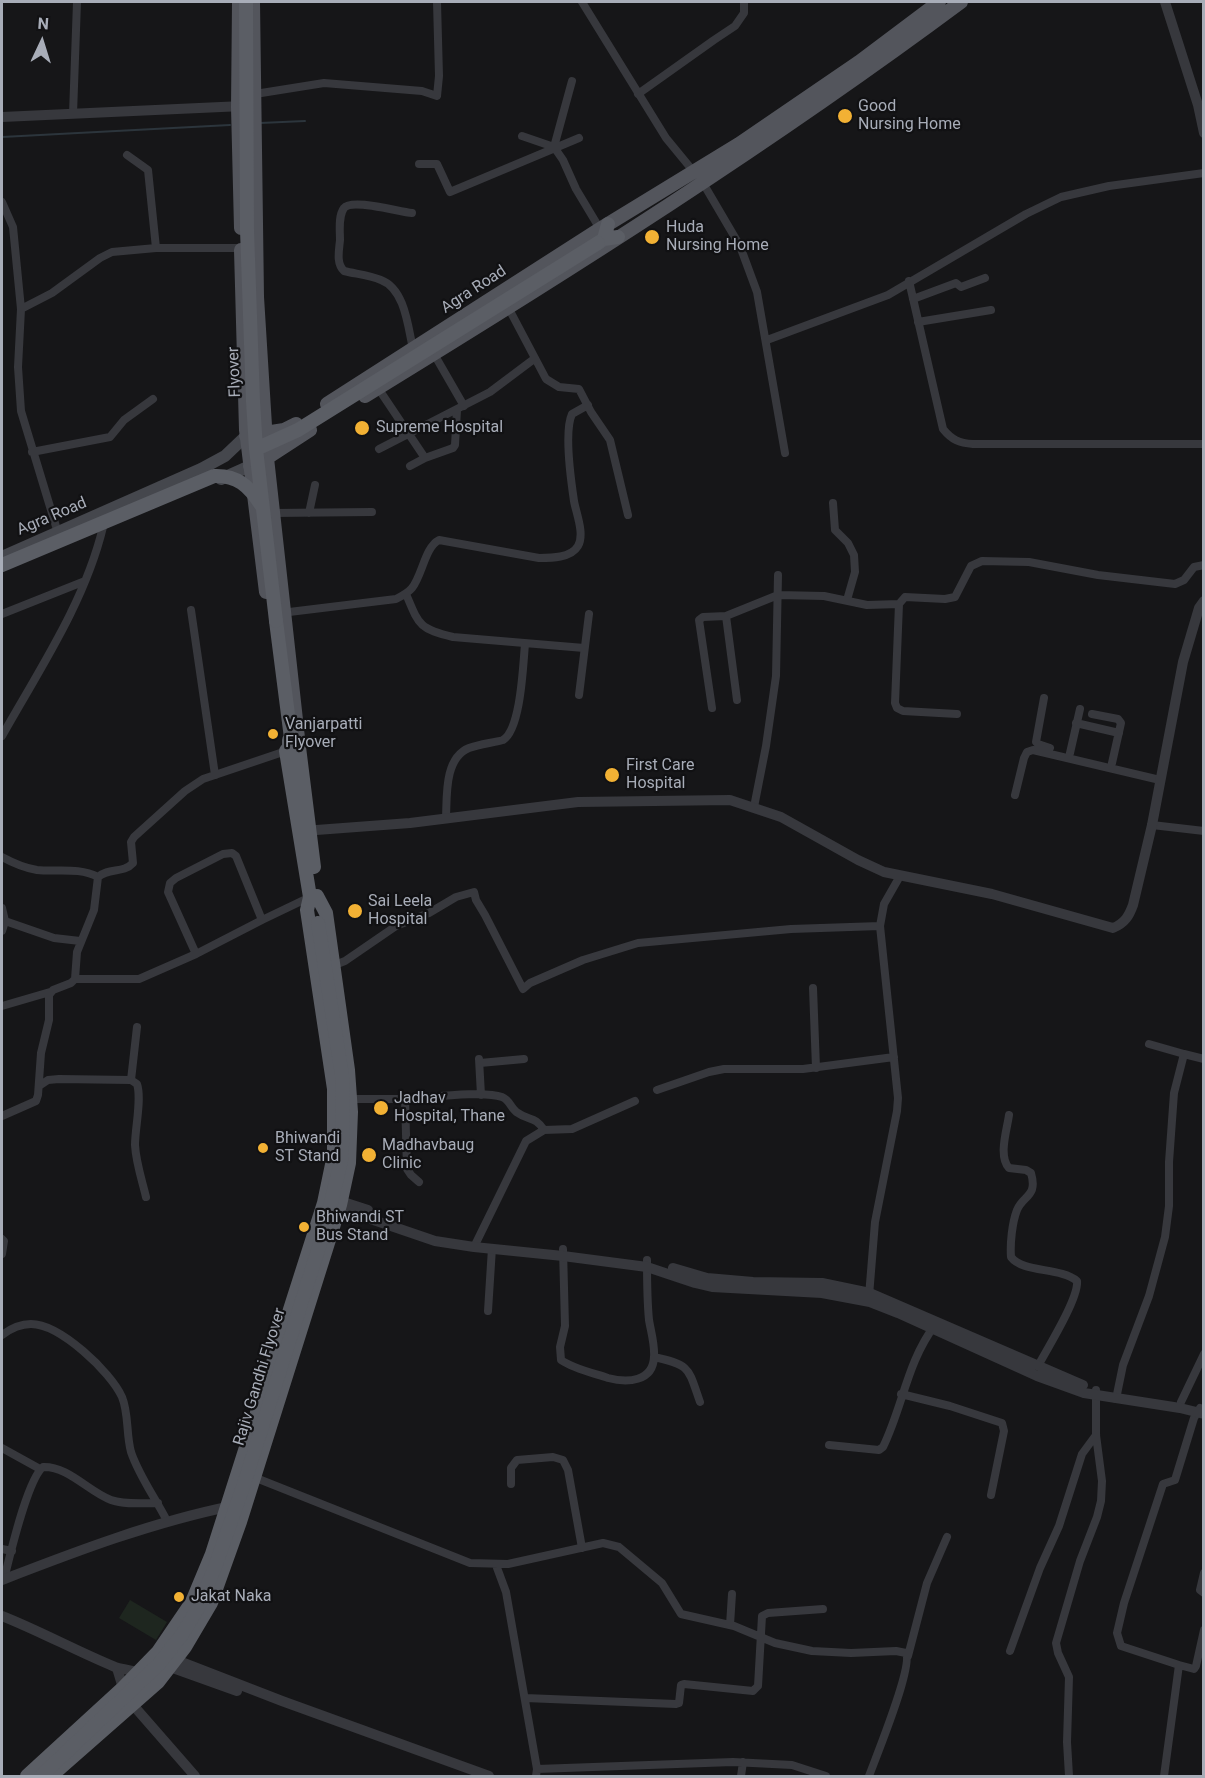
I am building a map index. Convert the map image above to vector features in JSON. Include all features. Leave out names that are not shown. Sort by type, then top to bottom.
[{"type":"highway","name":"Flyover","points":[[246,2],[247,230],[261,454],[291,744],[315,902]]},
{"type":"highway","points":[[261,454],[602,234],[618,237]]},
{"type":"highway","points":[[2,565],[214,476],[232,477],[240,481],[267,510]]},
{"type":"highway","points":[[27,1776],[123,1688],[157,1653],[192,1602],[212,1554],[324,1203],[334,1155],[334,1089],[307,910],[315,902],[326,913],[350,1099],[349,1163],[339,1206],[246,1503],[211,1603],[186,1647],[173,1664],[150,1689],[58,1774]]},
{"type":"highway","name":"Rajiv Gandhi Flyover","points":[[41,1776],[159,1664],[183,1634],[198,1608],[243,1487],[325,1228],[341,1161],[342,1075],[315,902]]},
{"type":"main road","points":[[239,2],[238,107],[246,436],[269,615],[291,744]]},
{"type":"main road","points":[[253,2],[256,297],[266,434],[261,454]]},
{"type":"main road","name":"Agra Road","points":[[2,556],[58,533],[99,522],[250,466],[261,454],[378,388],[592,256],[939,2]]},
{"type":"main road","name":"Agra Road","points":[[2,572],[225,456],[246,436],[266,434],[293,426],[413,349],[602,234],[789,125],[956,3]]},
{"type":"main road","points":[[267,510],[283,613],[291,744]]},
{"type":"street","points":[[73,114],[77,2]]},
{"type":"street","points":[[2,117],[238,107],[255,100],[324,83],[422,91],[437,96],[439,76],[437,2]]},
{"type":"street","points":[[582,2],[666,138],[699,177],[740,246],[757,292],[767,340],[784,453]]},
{"type":"street","points":[[638,94],[735,27],[744,14],[744,2]]},
{"type":"street","points":[[1165,2],[1198,105],[1203,133]]},
{"type":"street","points":[[555,148],[572,81]]},
{"type":"street","points":[[522,136],[555,148],[602,234]]},
{"type":"street","points":[[419,164],[437,164],[450,192],[579,138]]},
{"type":"street","points":[[126,155],[148,170],[156,248]]},
{"type":"street","points":[[767,340],[888,295],[1026,214],[1061,197],[1109,186],[1203,173]]},
{"type":"street","points":[[2,202],[13,227],[21,309],[18,392],[21,411],[58,533]]},
{"type":"street","points":[[412,213],[350,204],[345,206],[341,215],[339,262],[344,271],[382,280],[390,285],[404,309],[413,349]]},
{"type":"street","points":[[21,309],[58,289],[104,255],[123,250],[156,248],[241,248]]},
{"type":"street","points":[[913,299],[956,283],[961,287],[986,278]]},
{"type":"street","points":[[909,281],[944,429],[951,439],[973,444],[1203,444]]},
{"type":"street","points":[[508,307],[546,380],[559,387],[579,388],[610,440],[628,515]]},
{"type":"street","points":[[918,321],[991,310]]},
{"type":"street","points":[[410,466],[455,445],[460,408],[434,354]]},
{"type":"street","points":[[379,449],[502,384],[534,359]]},
{"type":"street","points":[[378,388],[425,458]]},
{"type":"street","points":[[32,452],[110,437],[124,420],[153,399]]},
{"type":"street","points":[[269,615],[386,601],[406,594],[418,578],[432,546],[439,540],[539,558],[566,555],[578,546],[580,532],[570,474],[568,425],[572,414],[588,405]]},
{"type":"street","points":[[309,513],[315,485]]},
{"type":"street","points":[[833,503],[836,530],[848,543],[854,555],[855,572],[847,600]]},
{"type":"street","points":[[267,510],[309,513],[372,512]]},
{"type":"street","points":[[2,736],[53,646],[85,581],[97,551],[99,522]]},
{"type":"street","points":[[957,714],[903,711],[897,708],[895,703],[899,604],[905,597],[945,599],[955,597],[972,566],[982,561],[1029,562],[1175,584],[1184,580],[1194,567],[1203,566]]},
{"type":"street","points":[[754,807],[776,676],[778,575]]},
{"type":"street","points":[[2,614],[85,581]]},
{"type":"street","points":[[406,594],[419,624],[433,632],[453,637],[584,648]]},
{"type":"street","points":[[712,708],[699,620],[703,617],[726,616],[778,595],[824,596],[867,605],[899,604]]},
{"type":"street","points":[[305,831],[446,818],[578,802],[730,800],[781,817],[858,860],[900,876],[992,894],[1113,928],[1121,925],[1129,917],[1133,905],[1152,825],[1183,662],[1203,600]]},
{"type":"street","points":[[191,610],[215,776]]},
{"type":"street","points":[[579,695],[589,614]]},
{"type":"street","points":[[726,616],[737,700]]},
{"type":"street","points":[[446,818],[448,779],[453,765],[462,753],[470,748],[503,740],[510,732],[519,700],[525,644]]},
{"type":"street","points":[[1044,698],[1036,742],[1038,744],[1161,777]]},
{"type":"street","points":[[1071,753],[1080,709]]},
{"type":"street","points":[[1092,714],[1120,720],[1113,763]]},
{"type":"street","points":[[1076,723],[1119,733]]},
{"type":"street","points":[[98,876],[108,871],[129,867],[133,863],[131,842],[134,837],[184,791],[196,783],[291,744]]},
{"type":"street","points":[[1015,795],[1024,758],[1027,752],[1034,750],[1161,777]]},
{"type":"street","points":[[1152,825],[1203,831]]},
{"type":"street","points":[[196,954],[168,892],[170,883],[185,873],[223,854],[232,853],[236,856],[262,920]]},
{"type":"street","points":[[2,857],[23,867],[38,870],[89,872],[98,876]]},
{"type":"street","points":[[75,979],[77,952],[94,910],[98,876]]},
{"type":"street","points":[[869,1297],[875,1222],[897,1112],[897,1080],[880,926],[884,904],[900,876]]},
{"type":"street","points":[[332,966],[359,952],[396,926],[429,913],[456,897],[474,892],[522,989],[591,957],[638,943],[791,929],[880,926]]},
{"type":"street","points":[[2,1006],[50,992],[75,979],[139,979],[196,954],[262,920],[315,902]]},
{"type":"street","points":[[2,908],[5,921],[2,931]]},
{"type":"street","points":[[5,921],[54,938],[80,941]]},
{"type":"street","points":[[813,988],[816,1068]]},
{"type":"street","points":[[2,1116],[36,1101],[41,1053],[50,1020],[50,992]]},
{"type":"street","points":[[326,1027],[341,1024]]},
{"type":"street","points":[[137,1027],[131,1080],[138,1088],[135,1147],[146,1197]]},
{"type":"street","points":[[1149,1044],[1203,1059]]},
{"type":"street","points":[[1116,1396],[1123,1365],[1149,1296],[1165,1237],[1169,1206],[1169,1162],[1174,1093],[1184,1054]]},
{"type":"street","points":[[657,1090],[724,1069],[816,1068],[894,1057]]},
{"type":"street","points":[[481,1095],[479,1061],[524,1059]]},
{"type":"street","points":[[39,1086],[53,1079],[131,1080]]},
{"type":"street","points":[[350,1099],[481,1095],[504,1098],[515,1112],[537,1120],[544,1130]]},
{"type":"street","points":[[405,1099],[407,1168],[411,1176],[419,1182]]},
{"type":"street","points":[[475,1244],[526,1141],[544,1130],[572,1129],[635,1101]]},
{"type":"street","points":[[1009,1115],[1004,1152],[1006,1165],[1009,1168],[1026,1170],[1031,1173],[1032,1183],[1030,1196],[1020,1205],[1015,1215],[1011,1257],[1018,1263],[1062,1273],[1077,1281],[1078,1288],[1038,1366]]},
{"type":"street","points":[[324,1203],[492,1248],[564,1252]]},
{"type":"street","points":[[2,1239],[4,1245],[2,1254]]},
{"type":"street","points":[[475,1244],[564,1252],[647,1264],[706,1278],[813,1287],[869,1297],[898,1312],[1038,1366],[1096,1393]]},
{"type":"street","points":[[488,1311],[492,1248]]},
{"type":"street","points":[[564,1252],[565,1326],[560,1347],[561,1360],[593,1374],[627,1382],[634,1381],[651,1370],[654,1357],[649,1318],[647,1264]]},
{"type":"street","points":[[2,1335],[19,1326],[32,1324],[44,1326],[63,1336],[110,1378],[123,1399],[128,1442],[132,1455],[167,1521]]},
{"type":"street","points":[[935,1325],[1037,1376],[1096,1393],[1201,1411]]},
{"type":"street","points":[[829,1444],[875,1449],[884,1444],[896,1417],[901,1394],[916,1354],[935,1325]]},
{"type":"street","points":[[1181,1402],[1203,1354]]},
{"type":"street","points":[[654,1357],[685,1366],[700,1402]]},
{"type":"street","points":[[1069,1776],[1067,1742],[1069,1677],[1056,1643],[1080,1561],[1101,1501],[1102,1481],[1096,1435],[1096,1393]]},
{"type":"street","points":[[901,1394],[950,1406],[1002,1423],[1004,1431],[991,1495]]},
{"type":"street","points":[[1116,1396],[1181,1402],[1201,1411]]},
{"type":"street","points":[[1201,1411],[1175,1480],[1163,1484],[1124,1603],[1117,1633],[1121,1646],[1194,1669],[1203,1630]]},
{"type":"street","points":[[1010,1651],[1040,1568],[1059,1526],[1082,1454],[1096,1435]]},
{"type":"street","points":[[2,1448],[40,1469],[50,1467],[74,1478],[100,1495],[115,1501],[158,1503]]},
{"type":"street","points":[[511,1484],[511,1468],[517,1460],[553,1457],[562,1460],[568,1470],[582,1548]]},
{"type":"street","points":[[3,1580],[26,1501],[40,1469]]},
{"type":"street","points":[[238,1471],[470,1563],[508,1564],[603,1543],[619,1547],[662,1583],[681,1614],[730,1625],[775,1642],[812,1651],[851,1653],[896,1651],[906,1653],[908,1656]]},
{"type":"street","points":[[3,1580],[167,1521],[246,1503]]},
{"type":"street","points":[[869,1776],[908,1663],[927,1582],[947,1537]]},
{"type":"street","points":[[2,1549],[12,1551]]},
{"type":"street","points":[[496,1565],[506,1592],[537,1773],[743,1762],[792,1765],[826,1776]]},
{"type":"street","points":[[1203,1573],[1200,1587],[1203,1593]]},
{"type":"street","points":[[730,1625],[732,1594]]},
{"type":"street","points":[[525,1698],[676,1704],[681,1685],[684,1684],[753,1690],[758,1686],[762,1616],[823,1609]]},
{"type":"street","points":[[2,1616],[117,1668],[138,1673],[150,1689]]},
{"type":"street","points":[[157,1653],[173,1664],[475,1776]]},
{"type":"street","points":[[1164,1776],[1179,1665]]},
{"type":"street","points":[[117,1668],[123,1688],[133,1705],[195,1776]]},
{"type":"street","points":[[395,1745],[489,1776]]},
{"type":"street","points":[[48,1757],[58,1774]]},
{"type":"street","points":[[741,1776],[743,1762]]},
{"type":"shaded area","points":[[130,1600],[167,1622],[156,1640],[119,1618]]},
{"type":"waterway","points":[[260,123],[305,121]]},
{"type":"waterway","points":[[2,137],[230,125]]},
{"type":"place","name":"Good Nursing Home","points":[[845,116]]},
{"type":"place","name":"Huda Nursing Home","points":[[652,237]]},
{"type":"place","name":"Supreme Hospital","points":[[362,428]]},
{"type":"place","name":"Vanjarpatti Flyover","points":[[273,734]]},
{"type":"place","name":"First Care Hospital","points":[[612,775]]},
{"type":"place","name":"Sai Leela Hospital","points":[[355,911]]},
{"type":"place","name":"Jadhav Hospital, Thane","points":[[381,1108]]},
{"type":"place","name":"Bhiwandi ST Stand","points":[[263,1148]]},
{"type":"place","name":"Madhavbaug Clinic","points":[[369,1155]]},
{"type":"place","name":"Bhiwandi ST Bus Stand","points":[[304,1227]]},
{"type":"place","name":"Jakat Naka","points":[[179,1597]]}]
